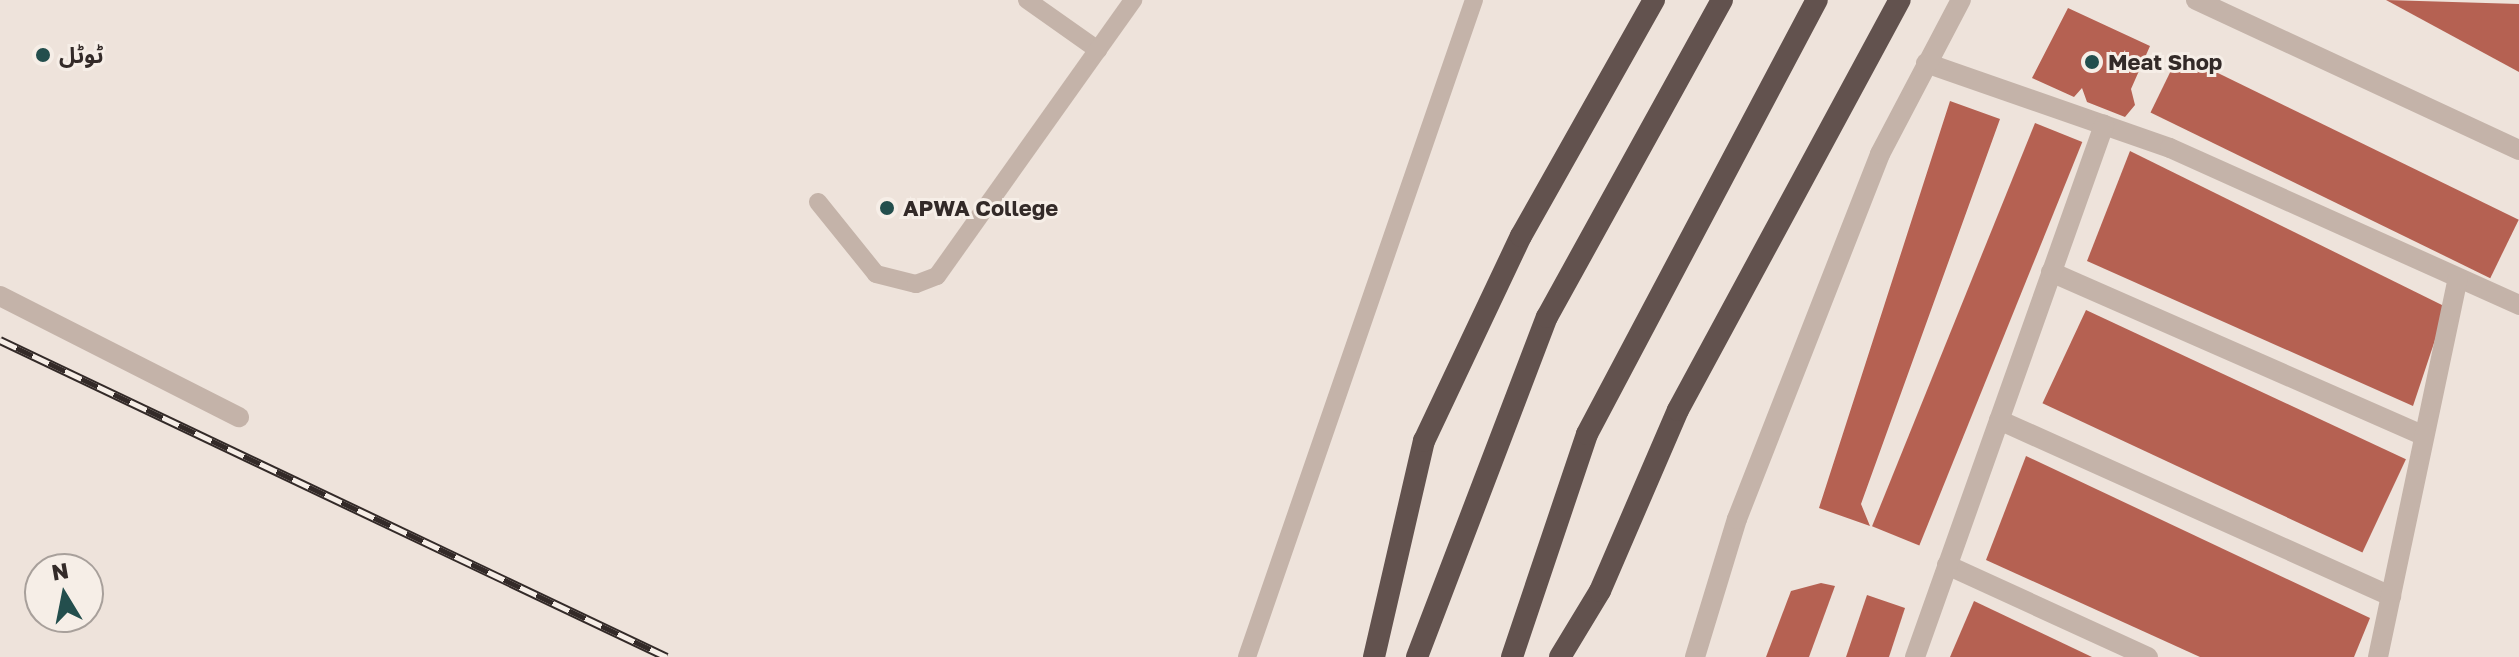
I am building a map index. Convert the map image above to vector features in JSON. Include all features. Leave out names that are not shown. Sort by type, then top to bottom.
[{"type":"highway","points":[[1374,657],[1424,441],[1521,236],[1654,0]]},
{"type":"highway","points":[[1417,657],[1547,317],[1722,0]]},
{"type":"highway","points":[[1512,657],[1587,434],[1817,0]]},
{"type":"highway","points":[[1560,657],[1600,591],[1678,410],[1900,0]]},
{"type":"street","points":[[1695,657],[1743,504],[1880,154],[1961,0]]},
{"type":"street","points":[[2196,0],[2519,150]]},
{"type":"street","points":[[1926,63],[2104,125],[2519,305]]},
{"type":"street","points":[[1915,657],[2104,125]]},
{"type":"street","points":[[2051,272],[2424,436]]},
{"type":"street","points":[[2378,657],[2458,278]]},
{"type":"street","points":[[0,296],[239,417]]},
{"type":"street","points":[[1999,420],[2391,596]]},
{"type":"street","points":[[1947,565],[2148,657]]},
{"type":"lane","points":[[1027,0],[1098,50]]},
{"type":"lane","points":[[818,202],[876,274],[916,284],[937,276],[1133,0]]},
{"type":"lane","points":[[1247,657],[1474,0]]},
{"type":"building","points":[[2386,0],[2519,4],[2519,72]]},
{"type":"building","name":"Meat Shop","points":[[2068,8],[2150,46],[2131,89],[2135,105],[2125,117],[2087,102],[2082,88],[2074,97],[2032,78]]},
{"type":"building","points":[[2179,54],[2519,220],[2490,278],[2151,112]]},
{"type":"building","points":[[1950,101],[2000,119],[1861,504],[1870,526],[1819,508]]},
{"type":"building","points":[[2035,123],[2082,142],[1919,545],[1872,526]]},
{"type":"building","points":[[2130,151],[2446,307],[2413,406],[2087,261]]},
{"type":"building","points":[[2086,310],[2406,459],[2362,553],[2042,403]]},
{"type":"building","points":[[2026,456],[2370,618],[2354,657],[2200,657],[1986,560]]},
{"type":"building","points":[[1821,583],[1835,586],[1809,657],[1766,657],[1791,591]]},
{"type":"building","points":[[1867,595],[1905,608],[1889,657],[1846,657]]},
{"type":"building","points":[[1974,601],[2092,657],[1950,657]]},
{"type":"railway","points":[[0,340],[667,657]]},
{"type":"place","name":"ٹوٹل","points":[[43,55]]},
{"type":"place","name":"Meat Shop","points":[[2092,62]]},
{"type":"place","name":"APWA College","points":[[887,208]]}]
